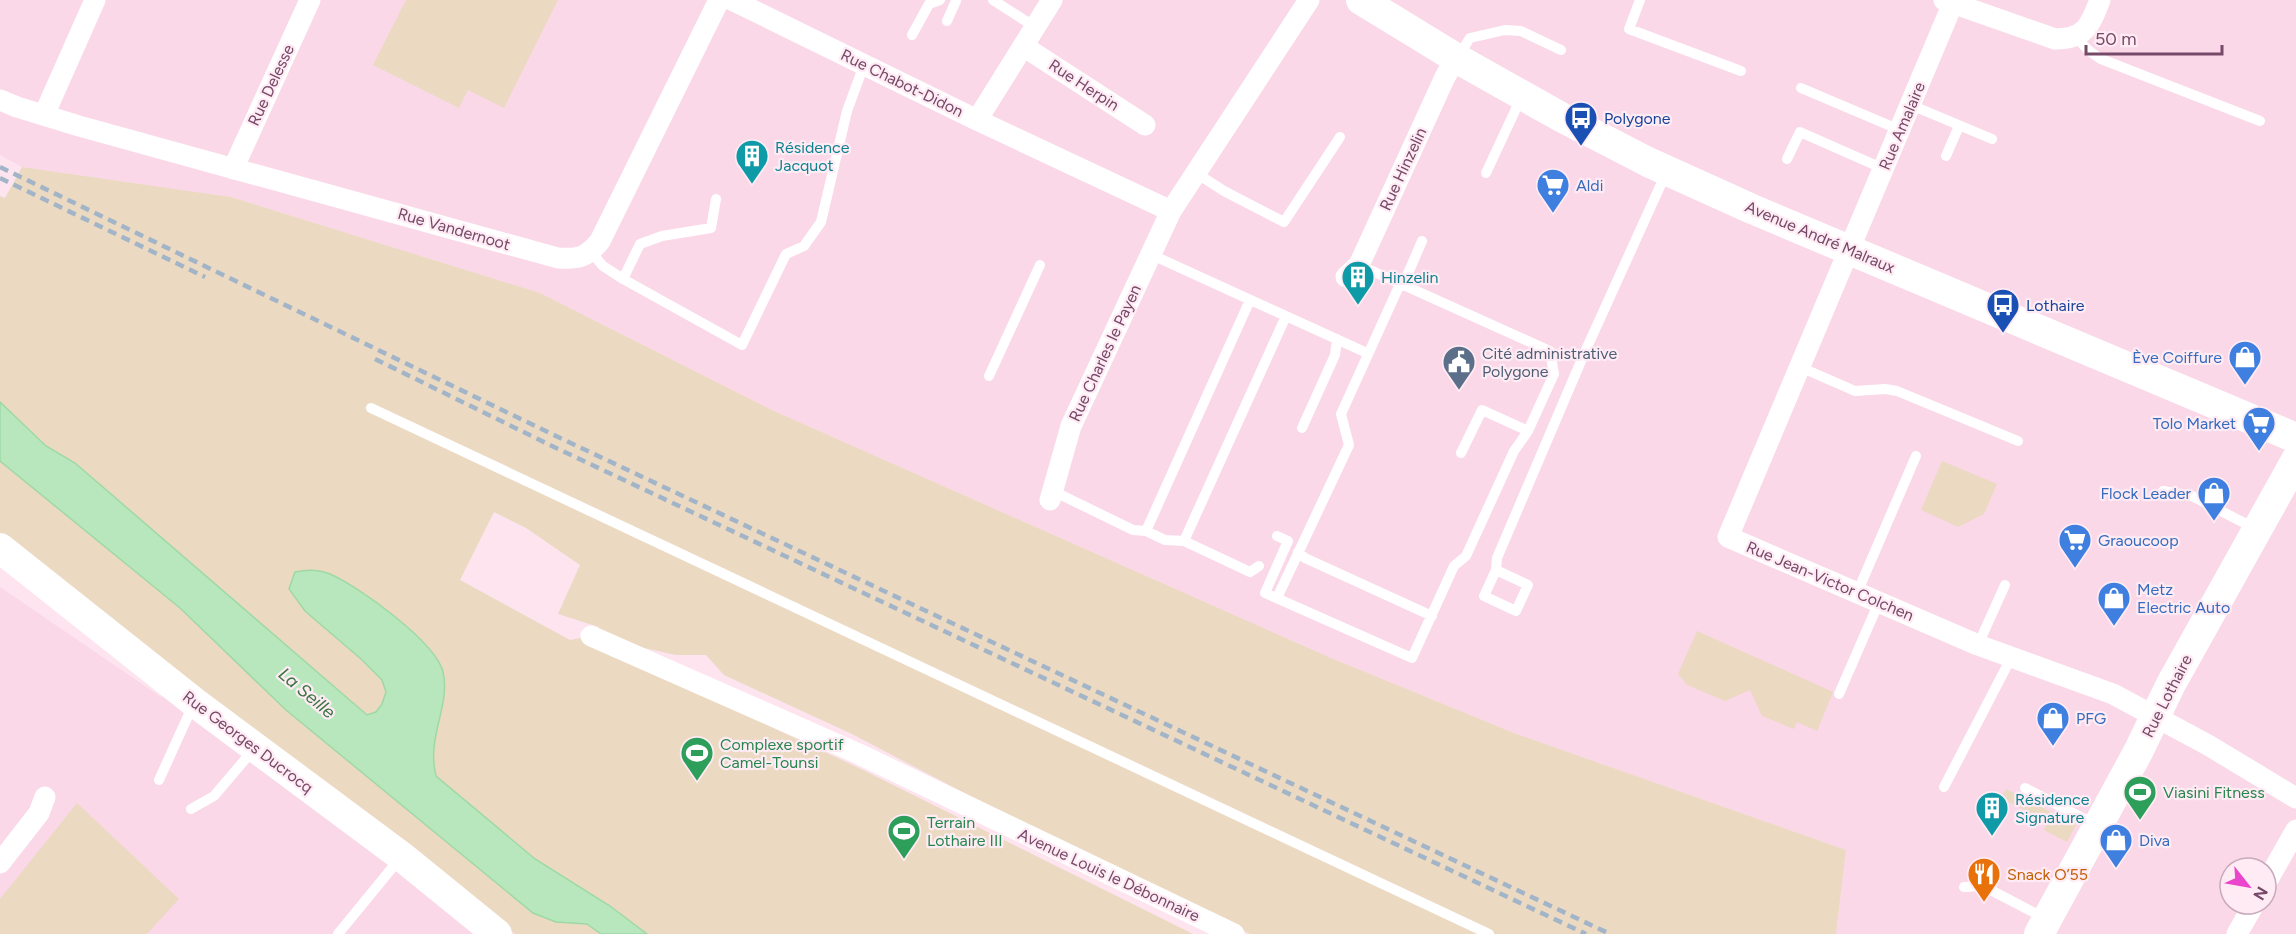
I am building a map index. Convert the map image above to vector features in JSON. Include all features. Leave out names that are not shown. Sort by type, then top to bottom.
[{"type":"street","points":[[44,115],[95,0]]},
{"type":"street","name":"Rue Delesse","points":[[233,169],[310,0]]},
{"type":"street","points":[[591,252],[600,241],[719,0]]},
{"type":"street","name":"Rue Chabot-Didon","points":[[732,0],[977,120],[1052,0]]},
{"type":"street","name":"Rue Charles le Payen","points":[[1051,496],[1071,426],[1171,211],[1309,0]]},
{"type":"street","name":"Avenue André Malraux","points":[[1361,0],[1522,95],[1667,171],[2296,438]]},
{"type":"street","points":[[1948,2],[2055,39],[2067,39],[2077,36],[2092,22],[2100,0]]},
{"type":"street","name":"Rue Amalaire","points":[[1850,249],[1911,105],[1948,2]]},
{"type":"street","name":"Rue Herpin","points":[[1023,46],[1145,124]]},
{"type":"street","name":"Rue Hinzelin","points":[[1353,271],[1456,58]]},
{"type":"street","name":"Rue Vandernoot","points":[[0,100],[44,115],[233,169],[558,258],[576,259],[591,252]]},
{"type":"street","points":[[977,120],[1171,211]]},
{"type":"street","name":"Rue Jean-Victor Colchen","points":[[1850,249],[1728,537],[1978,645],[2113,694],[2208,745],[2296,798]]},
{"type":"street","name":"Rue Lothaire","points":[[2043,927],[2156,717],[2171,684],[2296,460]]},
{"type":"street","name":"Rue Georges Ducrocq","points":[[0,548],[194,702],[401,856],[497,934]]},
{"type":"street","name":"Avenue Louis le Débonnaire","points":[[591,636],[859,754],[1234,934]]},
{"type":"street","points":[[0,863],[39,813],[45,797]]},
{"type":"street","points":[[2278,862],[2296,830]]},
{"type":"street","points":[[2237,934],[2247,916]]},
{"type":"lane","points":[[912,35],[929,4],[940,0]]},
{"type":"lane","points":[[946,21],[956,0],[951,0]]},
{"type":"lane","points":[[993,0],[1035,27]]},
{"type":"lane","points":[[1640,0],[1629,29],[1741,71]]},
{"type":"lane","points":[[1456,58],[1470,38],[1504,30],[1521,31],[1562,50]]},
{"type":"lane","points":[[2077,36],[2089,52],[2101,58],[2260,121]]},
{"type":"lane","points":[[591,252],[603,266],[623,279],[742,345],[786,254],[804,246],[821,222],[847,111],[864,65]]},
{"type":"lane","points":[[1801,88],[1900,130]]},
{"type":"lane","points":[[1486,173],[1522,95]]},
{"type":"lane","points":[[1911,105],[1992,139]]},
{"type":"lane","points":[[1946,156],[1959,126]]},
{"type":"lane","points":[[1787,159],[1800,132],[1884,169]]},
{"type":"lane","points":[[1196,173],[1224,191],[1284,222],[1340,137]]},
{"type":"lane","points":[[1496,570],[1497,558],[1667,171]]},
{"type":"lane","points":[[623,279],[640,244],[662,236],[711,228],[716,199]]},
{"type":"lane","points":[[1276,598],[1349,445],[1341,414],[1367,353],[1422,241]]},
{"type":"lane","points":[[1152,255],[1367,353]]},
{"type":"lane","points":[[989,376],[1040,265]]},
{"type":"lane","points":[[1277,536],[1288,541],[1265,592],[1412,658],[1454,566],[1466,556],[1514,451],[1528,431],[1554,374],[1550,351],[1402,284],[1353,271]]},
{"type":"lane","points":[[1146,531],[1250,300]]},
{"type":"lane","points":[[1184,541],[1286,316]]},
{"type":"lane","points":[[1302,429],[1335,355],[1337,339]]},
{"type":"lane","points":[[1800,367],[1855,391],[1891,389],[1897,391],[2018,441]]},
{"type":"lane","points":[[371,408],[1489,934]]},
{"type":"lane","points":[[1461,453],[1482,410],[1528,431]]},
{"type":"lane","points":[[1857,593],[1916,456]]},
{"type":"lane","points":[[2163,491],[2192,496],[2256,529]]},
{"type":"lane","points":[[1051,496],[1133,530],[1146,531],[1165,540],[1184,541],[1250,572],[1259,566]]},
{"type":"lane","points":[[1298,552],[1305,558],[1432,616]]},
{"type":"lane","points":[[1978,645],[2005,585]]},
{"type":"lane","points":[[1839,694],[1879,602]]},
{"type":"lane","points":[[1944,787],[2011,658]]},
{"type":"lane","points":[[159,780],[194,702]]},
{"type":"lane","points":[[191,809],[214,796],[254,748]]},
{"type":"lane","points":[[2025,788],[2098,826]]},
{"type":"lane","points":[[338,934],[401,856]]},
{"type":"lane","points":[[1964,887],[1983,886],[2043,927]]},
{"type":"shaded area","points":[[0,0],[2296,0],[2296,934],[1836,934],[1846,850],[1514,733],[1331,658],[774,411],[540,293],[231,197],[22,167],[0,155]]},
{"type":"shaded area","points":[[406,0],[558,0],[504,108],[468,90],[459,108],[373,65]]},
{"type":"shaded area","points":[[22,167],[231,197],[540,293],[774,411],[1331,658],[1514,733],[1846,850],[1836,934],[1250,934],[1029,827],[852,734],[724,675],[706,655],[676,655],[594,637],[599,627],[558,614],[580,565],[526,528],[494,512],[460,580],[570,640],[591,636],[589,642],[857,767],[1193,934],[647,934],[610,906],[535,859],[487,820],[74,463],[46,446],[0,402],[0,196],[5,198]]},
{"type":"shaded area","points":[[0,461],[180,608],[286,710],[556,922],[587,924],[601,934],[515,934],[0,538]]},
{"type":"shaded area","points":[[1942,461],[1997,484],[1984,514],[1958,527],[1921,510]]},
{"type":"shaded area","points":[[0,587],[161,697],[172,685],[497,934],[0,934]]},
{"type":"shaded area","points":[[1697,631],[1833,692],[1817,731],[1797,722],[1794,729],[1762,716],[1750,690],[1725,701],[1687,685],[1678,674]]},
{"type":"shaded area","points":[[2006,789],[2076,825],[2067,842],[2044,830],[2048,822],[2001,798]]},
{"type":"shaded area","points":[[77,803],[179,899],[147,934],[0,934],[0,899]]},
{"type":"water","name":"La Seille","points":[[0,402],[46,446],[75,463],[367,715],[376,712],[382,704],[386,692],[382,680],[305,611],[289,589],[295,572],[321,571],[343,580],[394,616],[426,646],[443,672],[444,697],[434,748],[436,776],[535,859],[610,906],[647,934],[601,934],[587,924],[556,922],[533,913],[286,710],[180,608],[0,461]]},
{"type":"railway","points":[[0,167],[558,437],[1610,934]]},
{"type":"railway","points":[[0,178],[205,277]]},
{"type":"railway","points":[[375,359],[554,447],[1586,934]]},
{"type":"place","name":"Polygone","points":[[1581,147]]},
{"type":"place","name":"Résidence Jacquot","points":[[752,185]]},
{"type":"place","name":"Aldi","points":[[1553,214]]},
{"type":"place","name":"Hinzelin","points":[[1358,306]]},
{"type":"place","name":"Lothaire","points":[[2003,334]]},
{"type":"place","name":"Ève Coiffure","points":[[2245,386]]},
{"type":"place","name":"Cité administrative Polygone","points":[[1459,391]]},
{"type":"place","name":"Tolo Market","points":[[2259,452]]},
{"type":"place","name":"Flock Leader","points":[[2214,522]]},
{"type":"place","name":"Graoucoop","points":[[2075,569]]},
{"type":"place","name":"Metz Electric Auto","points":[[2114,627]]},
{"type":"place","name":"PFG","points":[[2053,747]]},
{"type":"place","name":"Complexe sportif Camel-Tounsi","points":[[697,782]]},
{"type":"place","name":"Viasini Fitness","points":[[2140,821]]},
{"type":"place","name":"Résidence Signature","points":[[1992,837]]},
{"type":"place","name":"Terrain Lothaire III","points":[[904,860]]},
{"type":"place","name":"Diva","points":[[2116,869]]},
{"type":"place","name":"Snack O’55","points":[[1984,903]]}]
